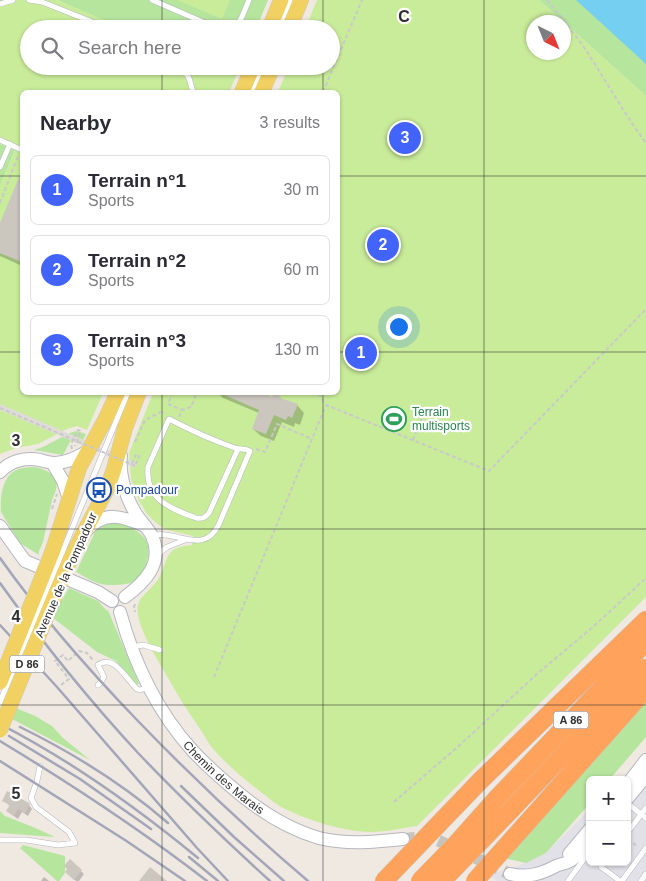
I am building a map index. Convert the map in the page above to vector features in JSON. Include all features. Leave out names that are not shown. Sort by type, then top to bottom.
[{"type":"highway","points":[[384,881],[480,781],[646,620]]},
{"type":"highway","name":"A 86","points":[[420,881],[646,642]]},
{"type":"highway","name":"A 86","points":[[442,881],[646,668]]},
{"type":"highway","points":[[475,881],[646,689]]},
{"type":"main road","points":[[273,20],[281,0]]},
{"type":"main road","points":[[292,20],[301,0]]},
{"type":"main road","points":[[243,90],[249,75]]},
{"type":"main road","points":[[263,90],[269,75]]},
{"type":"main road","name":"Avenue de la Pompadour","points":[[0,730],[54,598],[62,554],[61,526],[79,468],[82,448],[106,418],[117,395]]},
{"type":"main road","name":"Avenue de la Pompadour","points":[[0,682],[37,590],[62,554],[80,538],[107,489],[114,469],[128,443],[125,428],[138,395]]},
{"type":"street","points":[[125,597],[144,581],[153,566],[155,557],[154,543],[128,499],[122,477],[120,464],[128,443]]},
{"type":"street","points":[[0,472],[5,467],[23,459],[36,459],[54,464],[70,460],[82,448]]},
{"type":"street","points":[[54,464],[64,481],[69,498]]},
{"type":"street","points":[[80,538],[93,524],[112,516],[127,518],[148,530]]},
{"type":"street","points":[[0,526],[25,561],[98,592],[112,601]]},
{"type":"street","points":[[118,596],[125,597],[128,601],[128,606],[125,611],[114,610],[111,606],[112,601],[118,596]]},
{"type":"street","name":"Chemin des Marais","points":[[120,612],[131,647],[148,687],[162,710],[192,750],[237,793],[263,813],[286,825],[319,838],[375,842],[403,838]]},
{"type":"street","points":[[631,780],[646,760]]},
{"type":"street","points":[[631,796],[646,776]]},
{"type":"street","points":[[558,866],[586,834]]},
{"type":"street","points":[[510,874],[524,876],[548,871],[569,862],[586,847]]},
{"type":"lane","points":[[0,4],[13,0]]},
{"type":"lane","points":[[29,0],[42,2],[87,20]]},
{"type":"lane","points":[[152,0],[198,20]]},
{"type":"lane","points":[[240,20],[249,0]]},
{"type":"lane","points":[[282,20],[290,0]]},
{"type":"lane","points":[[187,75],[192,90]]},
{"type":"lane","points":[[252,90],[258,75]]},
{"type":"lane","points":[[0,140],[20,148]]},
{"type":"lane","points":[[0,167],[10,144]]},
{"type":"lane","name":"Avenue de la Pompadour","points":[[0,702],[127,395]]},
{"type":"lane","points":[[148,530],[192,541],[205,539],[212,535],[217,529],[250,451],[244,448],[238,449],[169,419],[148,466],[147,474],[151,489],[161,502],[171,508],[196,518],[206,517],[238,449]]},
{"type":"lane","points":[[155,557],[167,547],[185,540]]},
{"type":"lane","points":[[131,647],[144,645],[160,650]]},
{"type":"lane","points":[[98,685],[104,677],[98,665],[109,661],[121,670],[137,689],[140,690],[148,687]]},
{"type":"lane","points":[[0,840],[26,840],[58,845],[75,843],[69,832],[36,808],[31,798],[40,766]]},
{"type":"lane","points":[[631,805],[644,816]]},
{"type":"lane","points":[[631,829],[644,816],[646,808]]},
{"type":"lane","points":[[601,866],[621,881],[645,850]]},
{"type":"lane","points":[[568,881],[586,856]]},
{"type":"lane","points":[[641,881],[646,874]]},
{"type":"path","points":[[340,52],[362,0]]},
{"type":"path","points":[[546,0],[573,32],[646,143]]},
{"type":"path","points":[[324,90],[330,75]]},
{"type":"path","points":[[0,203],[20,154]]},
{"type":"path","points":[[319,395],[326,405],[489,471],[646,309]]},
{"type":"path","points":[[172,395],[168,404],[182,410],[191,407],[196,395]]},
{"type":"path","points":[[214,677],[326,405]]},
{"type":"path","points":[[0,408],[78,439],[135,466],[139,456],[136,454]]},
{"type":"path","points":[[176,423],[182,410]]},
{"type":"path","points":[[128,443],[145,420],[163,411]]},
{"type":"path","points":[[413,440],[424,413]]},
{"type":"path","points":[[250,451],[254,448],[265,452],[277,424],[312,439]]},
{"type":"path","points":[[71,444],[78,430],[81,431],[78,439],[82,448]]},
{"type":"path","points":[[394,802],[462,744],[538,673],[593,627],[646,578]]},
{"type":"path","points":[[61,685],[69,679],[55,661],[63,655],[68,661],[79,651],[86,653],[98,665]]},
{"type":"path","points":[[631,841],[645,850]]},
{"type":"shaded area","points":[[0,404],[137,463],[135,468],[0,410]]},
{"type":"shaded area","points":[[646,753],[646,881],[497,881],[489,875],[526,863],[546,853],[586,813],[586,866],[631,866],[631,776],[623,776]]},
{"type":"green space","points":[[0,0],[57,0],[103,20],[20,20],[20,75],[236,76],[230,90],[20,90],[20,395],[102,395],[87,430],[77,426],[38,444],[16,448],[0,454],[0,186],[15,151],[0,144]]},
{"type":"green space","points":[[57,0],[268,0],[260,20],[103,20]]},
{"type":"green space","points":[[177,0],[230,0],[222,19]]},
{"type":"green space","name":"Terrain multisports","points":[[317,0],[539,0],[556,15],[526,15],[526,60],[571,60],[571,28],[646,96],[646,597],[417,826],[372,832],[349,830],[325,824],[277,805],[233,769],[211,746],[177,693],[142,630],[139,621],[138,605],[139,601],[158,580],[167,558],[173,550],[192,545],[193,536],[164,529],[147,514],[139,501],[131,479],[129,453],[152,395],[340,395],[340,90],[279,90],[285,75],[340,75],[340,20],[309,20]]},
{"type":"green space","points":[[539,0],[646,0],[646,96],[571,29],[571,15],[556,15]]},
{"type":"green space","points":[[0,144],[15,150],[0,186]]},
{"type":"green space","points":[[76,431],[86,434],[81,445],[71,440],[63,455],[34,450],[45,446]]},
{"type":"green space","points":[[35,467],[48,472],[57,481],[39,555],[20,543],[1,512],[2,491],[7,478],[16,470]]},
{"type":"green space","points":[[114,521],[132,528],[141,534],[148,546],[147,563],[140,578],[136,581],[119,585],[101,584],[76,572],[96,530]]},
{"type":"green space","points":[[69,588],[98,601],[108,610],[139,684],[137,685],[116,661],[97,652],[52,617]]},
{"type":"green space","points":[[646,697],[646,737],[612,776],[586,776],[586,808],[546,853],[526,863],[503,858]]},
{"type":"green space","points":[[16,708],[52,726],[63,738],[90,760],[12,719]]},
{"type":"green space","points":[[0,811],[5,816],[55,837],[0,833]]},
{"type":"green space","points":[[23,845],[65,856],[65,873],[59,881],[20,848]]},
{"type":"water","points":[[576,0],[646,0],[646,64]]},
{"type":"building","points":[[20,175],[20,261],[0,253],[0,223]]},
{"type":"building","points":[[225,395],[268,395],[272,397],[272,395],[278,395],[280,398],[298,404],[292,418],[288,416],[286,420],[274,415],[266,434],[252,429],[259,410]]},
{"type":"building","points":[[7,791],[30,804],[25,813],[18,809],[14,816],[6,811],[10,805],[2,801]]},
{"type":"building","points":[[70,859],[82,870],[74,880],[65,872],[67,869],[64,866]]},
{"type":"building","points":[[150,867],[167,881],[139,881]]},
{"type":"tunnel","points":[[403,839],[425,837],[437,840],[510,874]]},
{"type":"railway","points":[[0,558],[66,642],[137,720],[220,802],[308,881]]},
{"type":"railway","points":[[0,583],[67,671],[120,734],[187,803],[270,881]]},
{"type":"railway","points":[[0,625],[228,881]]},
{"type":"railway","points":[[0,724],[78,769],[151,821],[198,858]]},
{"type":"railway","points":[[20,727],[59,747],[97,770],[133,795],[168,823]]},
{"type":"railway","points":[[9,736],[80,779],[151,829]]},
{"type":"railway","points":[[0,741],[105,808],[207,881]]},
{"type":"railway","points":[[0,761],[125,840],[185,881]]},
{"type":"railway","points":[[181,786],[234,837],[284,881]]},
{"type":"railway","points":[[189,857],[218,881]]},
{"type":"place","name":"Terrain n°3","points":[[405,138]]},
{"type":"place","name":"Terrain n°2","points":[[383,245]]},
{"type":"place","name":"Terrain n°1","points":[[361,353]]},
{"type":"place","name":"Terrain multisports","points":[[394,419]]},
{"type":"place","name":"Pompadour","points":[[99,490]]}]
